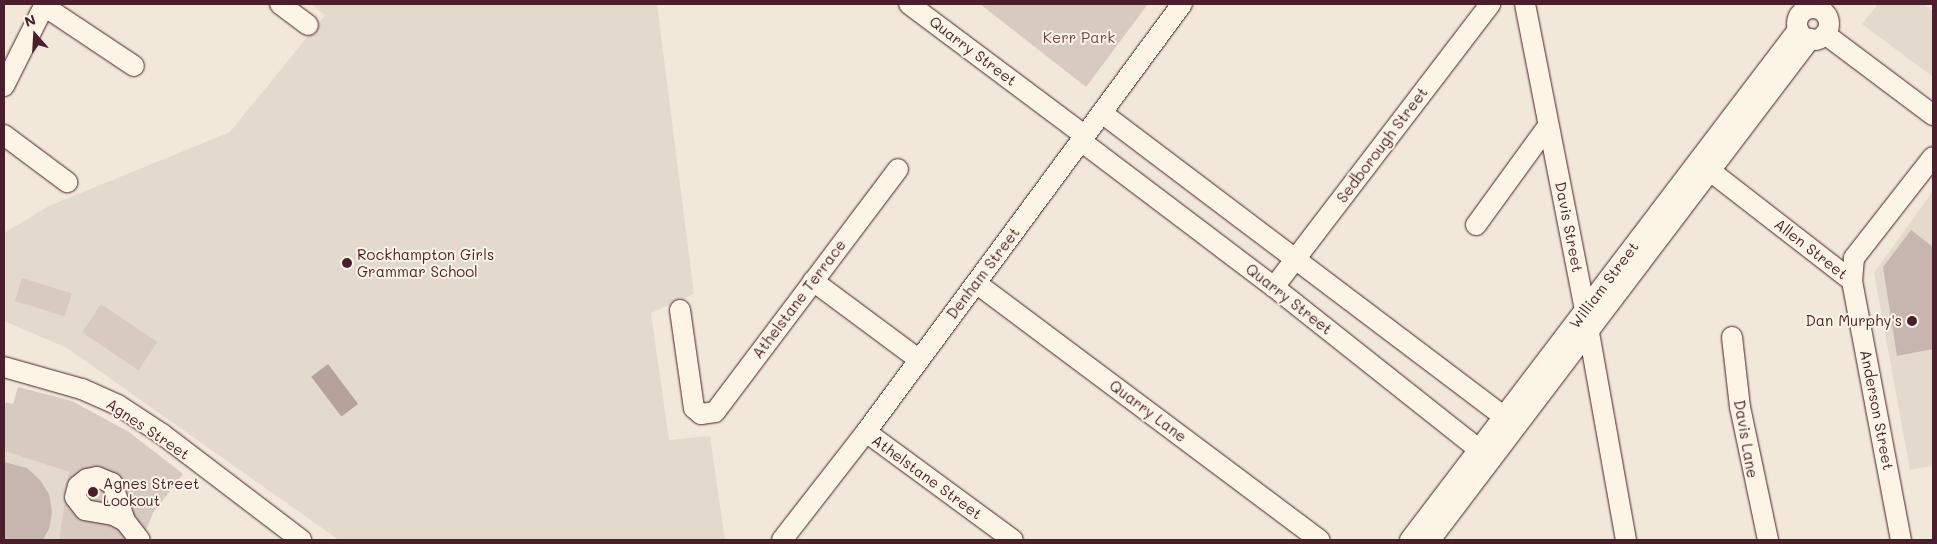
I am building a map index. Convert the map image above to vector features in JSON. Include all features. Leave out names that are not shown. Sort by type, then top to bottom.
[{"type":"street","points":[[280,4],[308,25]]},
{"type":"street","name":"Quarry Street","points":[[909,4],[1274,287],[1487,456]]},
{"type":"street","name":"Denham Street","points":[[782,540],[866,432],[918,359],[1182,4]]},
{"type":"street","name":"Sedborough Street","points":[[1274,287],[1490,4]]},
{"type":"street","name":"Davis Street","points":[[1525,4],[1586,310],[1588,333],[1626,540]]},
{"type":"street","points":[[4,86],[44,5],[134,66]]},
{"type":"street","points":[[1813,17],[1933,115]]},
{"type":"street","name":"William Street","points":[[1512,422],[1588,333],[1704,167],[1813,17]]},
{"type":"street","points":[[1102,113],[1294,260],[1512,422]]},
{"type":"street","points":[[1476,226],[1548,126]]},
{"type":"street","points":[[4,134],[67,182]]},
{"type":"street","name":"Allen Street","points":[[1852,281],[1854,258],[1933,158]]},
{"type":"street","name":"William Street","points":[[1430,540],[1512,422],[1586,310],[1704,167]]},
{"type":"street","name":"Allen Street","points":[[1704,167],[1852,281]]},
{"type":"street","name":"Athelstane Terrace","points":[[680,310],[694,408],[701,414],[715,412],[898,169]]},
{"type":"street","points":[[813,281],[918,359]]},
{"type":"street","name":"Anderson Street","points":[[1852,281],[1901,540]]},
{"type":"street","name":"Quarry Lane","points":[[976,282],[1319,540]]},
{"type":"street","name":"Davis Lane","points":[[1732,337],[1740,408],[1768,540]]},
{"type":"street","name":"Agnes Street","points":[[4,367],[82,389],[118,405],[162,434],[301,540]]},
{"type":"street","name":"Athelstane Street","points":[[866,432],[1013,540]]},
{"type":"street","name":"William Street","points":[[1410,540],[1487,456]]},
{"type":"street","points":[[125,521],[140,540]]},
{"type":"shaded area","name":"Rockhampton Girls Grammar School","points":[[311,4],[657,4],[694,294],[651,313],[669,440],[710,436],[725,540],[339,540],[67,348],[4,321],[4,233],[49,206],[230,132],[325,15]]},
{"type":"shaded area","points":[[1878,4],[1924,4],[1933,11],[1933,77],[1862,24]]},
{"type":"shaded area","points":[[1933,191],[1933,466],[1910,470],[1874,273]]},
{"type":"shaded area","points":[[328,364],[358,404],[341,417],[311,377]]},
{"type":"shaded area","points":[[4,451],[69,472],[59,540],[4,540]]},
{"type":"green space","name":"Kerr Park","points":[[980,4],[1148,4],[1086,87]]},
{"type":"green space","points":[[22,278],[72,293],[65,316],[15,301]]},
{"type":"green space","points":[[101,304],[157,342],[138,370],[82,332]]},
{"type":"green space","points":[[18,387],[72,401],[129,432],[183,474],[153,513],[142,540],[59,540],[69,472],[4,451],[4,402],[13,404]]},
{"type":"building","name":"Dan Murphy's","points":[[1911,230],[1933,247],[1933,349],[1897,356],[1883,267]]},
{"type":"building","points":[[4,462],[27,468],[40,480],[49,494],[52,512],[49,529],[43,540],[4,540]]},
{"type":"place","name":"Rockhampton Girls Grammar School","points":[[347,263]]},
{"type":"place","name":"Dan Murphy's","points":[[1912,321]]},
{"type":"place","name":"Agnes Street Lookout","points":[[93,492]]}]
